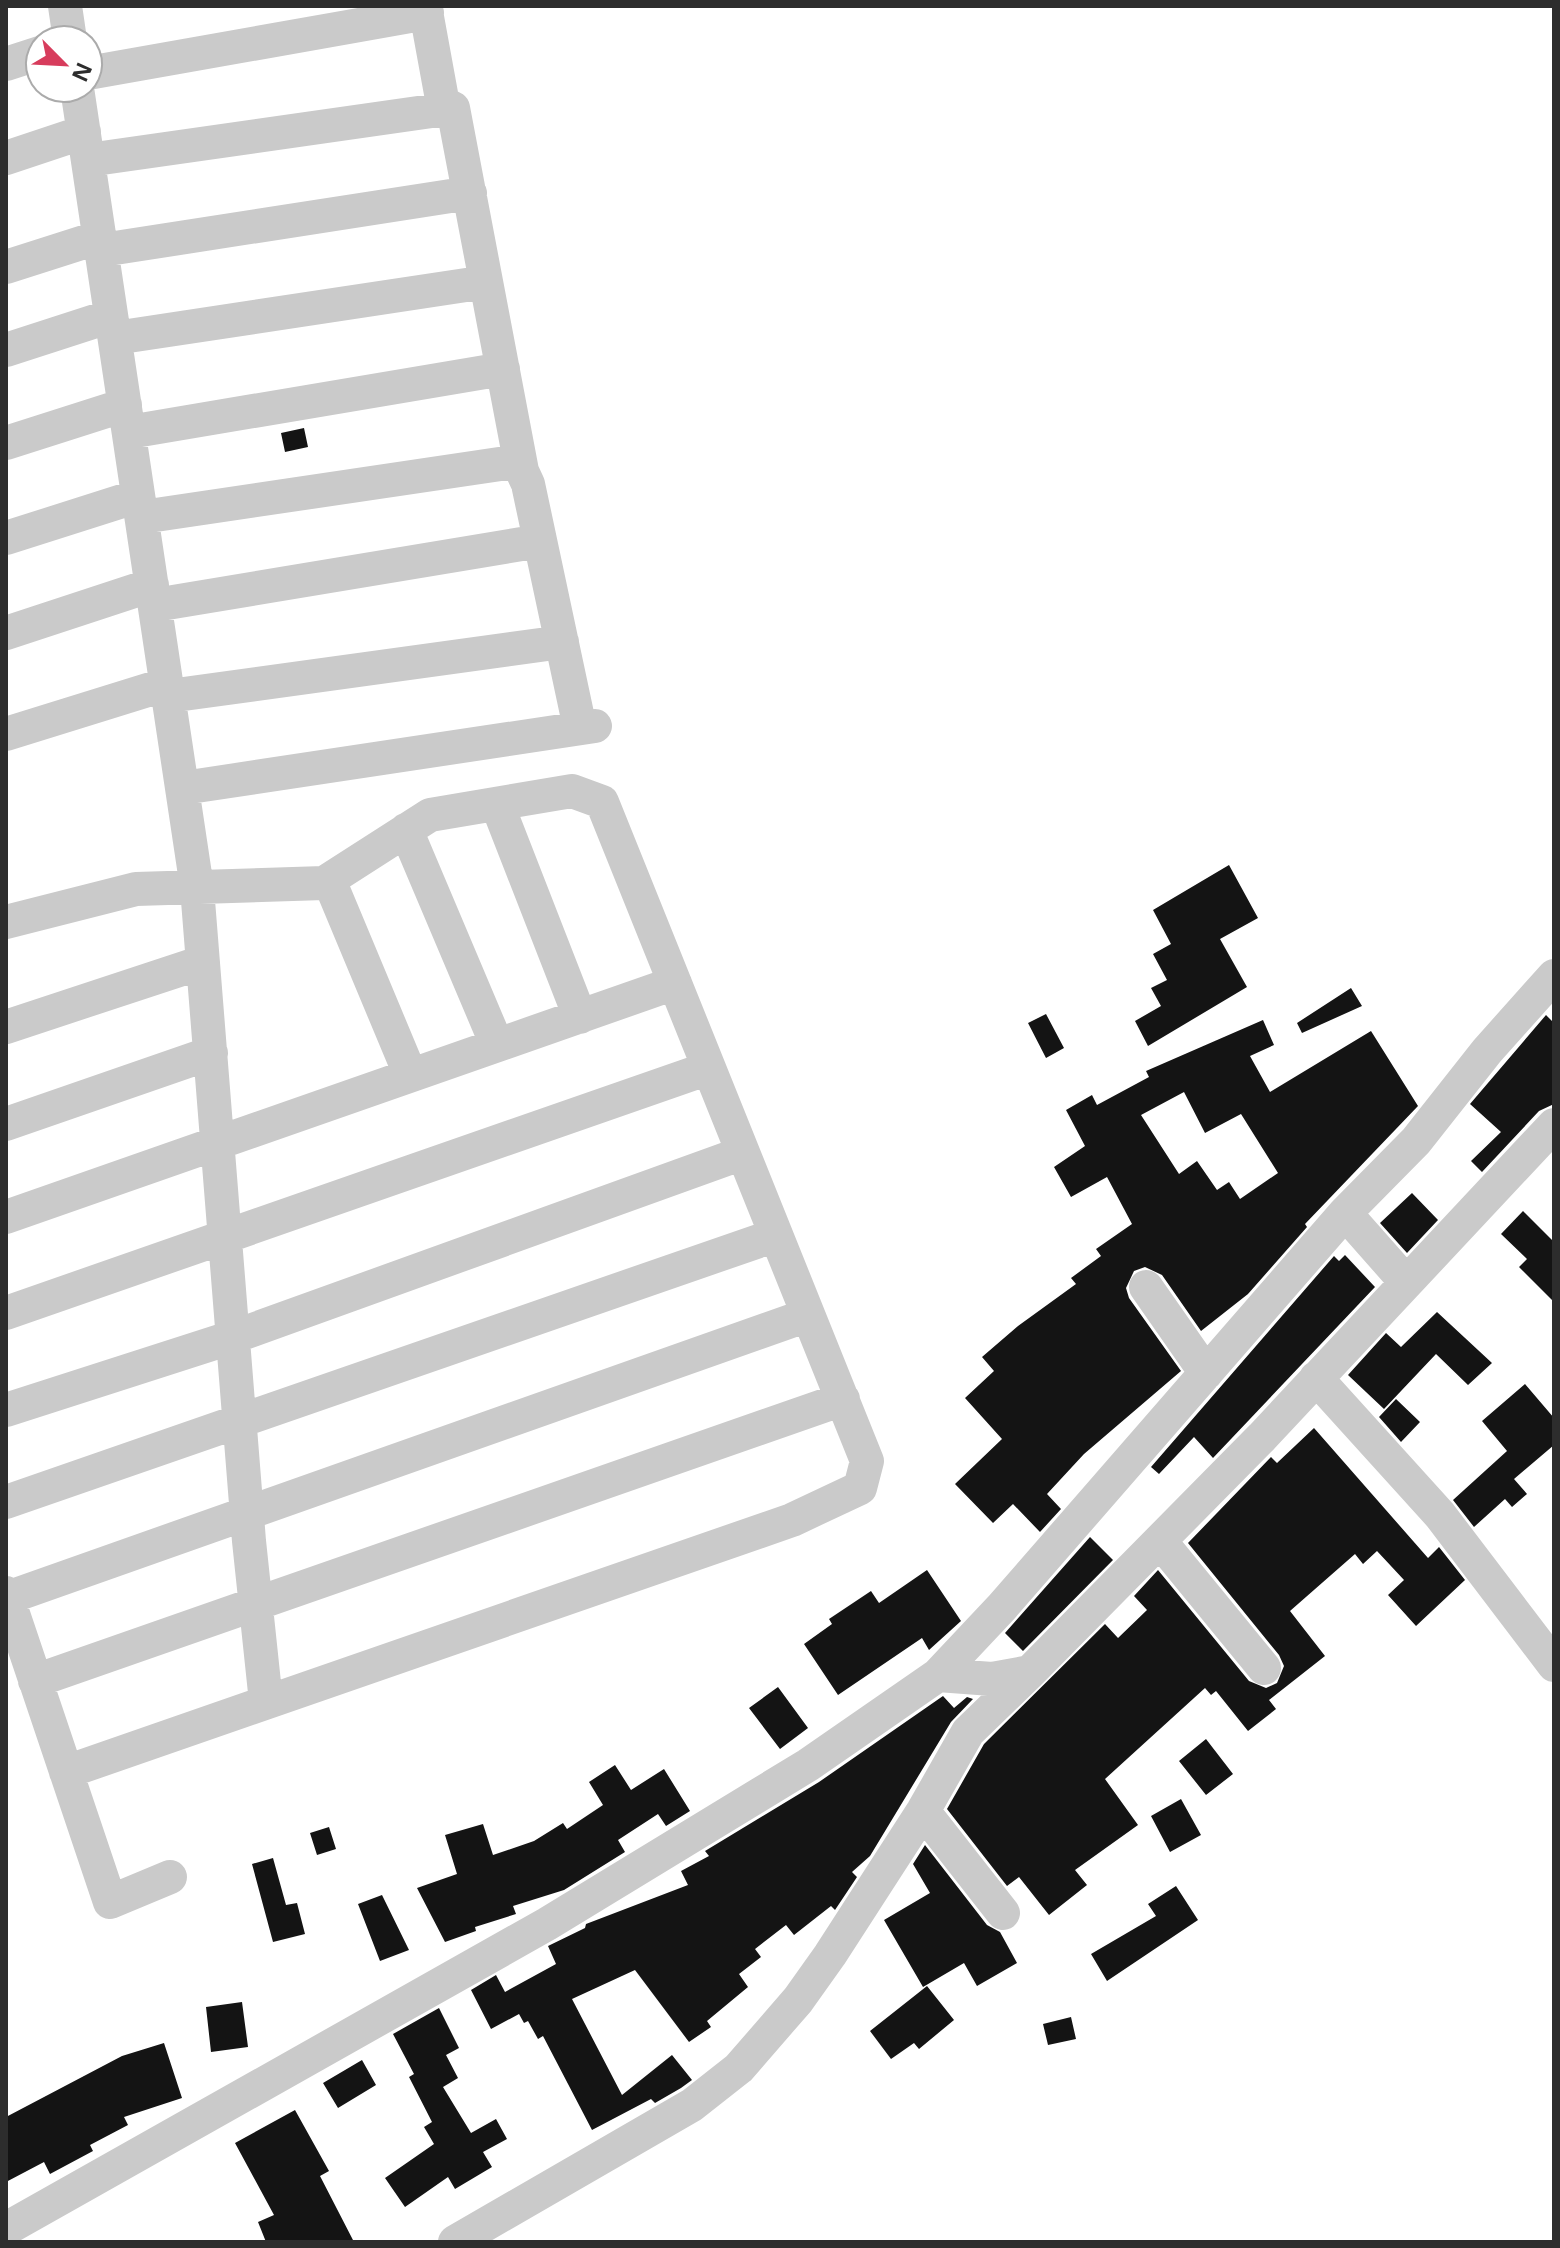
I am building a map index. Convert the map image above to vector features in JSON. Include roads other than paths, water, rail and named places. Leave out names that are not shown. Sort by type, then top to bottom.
[{"type":"street","points":[[104,70],[426,10],[444,110]]},
{"type":"street","points":[[79,104],[197,888],[247,1513],[266,1702]]},
{"type":"street","points":[[6,158],[86,146],[453,108],[520,461],[562,642],[587,727],[183,788]]},
{"type":"street","points":[[6,267],[101,244],[470,193]]},
{"type":"street","points":[[6,350],[113,327],[486,282]]},
{"type":"street","points":[[6,443],[127,418],[503,369]]},
{"type":"street","points":[[6,538],[140,506],[520,461]]},
{"type":"street","points":[[6,633],[153,595],[540,541]]},
{"type":"street","points":[[6,734],[168,690],[562,642]]},
{"type":"street","points":[[6,922],[136,889],[276,887],[329,880],[430,815],[572,791],[602,802],[867,1461],[860,1488],[792,1520],[66,1772]]},
{"type":"street","points":[[497,804],[580,1017]]},
{"type":"street","points":[[406,830],[497,1045]]},
{"type":"street","points":[[329,880],[410,1074]]},
{"type":"street","points":[[7,1023],[203,962]]},
{"type":"street","points":[[6,2229],[547,1924],[808,1765],[938,1675],[1002,1607],[1345,1213],[1416,1141],[1487,1051],[1554,976]]},
{"type":"street","points":[[6,1217],[675,983]]},
{"type":"street","points":[[6,1124],[211,1053]]},
{"type":"street","points":[[6,1313],[709,1068]]},
{"type":"street","points":[[455,2242],[692,2105],[739,2068],[806,1989],[923,1811],[968,1732],[1160,1541],[1554,1125]]},
{"type":"street","points":[[6,1410],[233,1337],[743,1153]]},
{"type":"street","points":[[1345,1213],[1405,1281]]},
{"type":"street","points":[[6,1502],[776,1235]]},
{"type":"street","points":[[1146,1287],[1206,1373]]},
{"type":"street","points":[[170,1877],[110,1902],[7,1596],[808,1315]]},
{"type":"street","points":[[1316,1378],[1440,1515],[1554,1665]]},
{"type":"street","points":[[35,1681],[843,1399]]},
{"type":"street","points":[[1160,1541],[1264,1668]]},
{"type":"street","points":[[938,1675],[992,1679],[1030,1672]]},
{"type":"street","points":[[923,1811],[1003,1913]]}]
